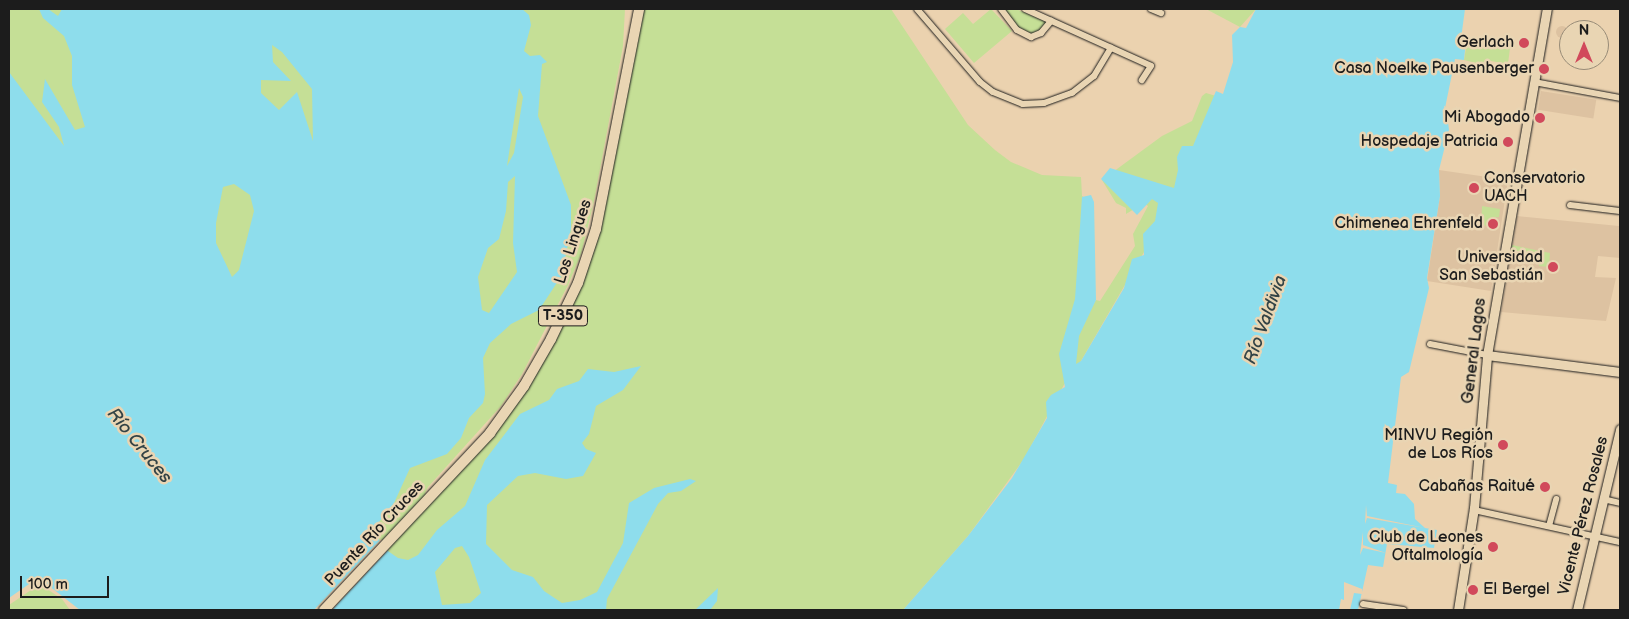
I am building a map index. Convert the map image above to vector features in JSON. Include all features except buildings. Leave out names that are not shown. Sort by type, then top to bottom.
[{"type":"main road","name":"Los Lingues","points":[[448,478],[490,433],[524,386],[578,283],[605,191],[639,9]]},
{"type":"main road","name":"General Lagos","points":[[1458,610],[1474,510],[1486,355],[1547,9]]},
{"type":"main road","points":[[1486,355],[1620,372]]},
{"type":"main road","name":"Vicente Pérez Rosales","points":[[1577,610],[1603,499],[1616,464],[1620,429]]},
{"type":"main road","name":"Puente Río Cruces","points":[[324,610],[448,478]]},
{"type":"street","points":[[917,9],[980,82],[993,92],[1023,104],[1044,103],[1072,94],[1094,76],[1111,48]]},
{"type":"street","points":[[1001,9],[1017,30],[1032,37],[1041,33],[1051,21]]},
{"type":"street","points":[[1025,9],[1151,66],[1142,80]]},
{"type":"street","points":[[1151,9],[1161,13]]},
{"type":"street","points":[[1534,82],[1620,98]]},
{"type":"street","points":[[1570,205],[1620,211]]},
{"type":"street","points":[[1430,344],[1486,355]]},
{"type":"street","points":[[1549,526],[1556,499]]},
{"type":"street","points":[[1603,499],[1620,503]]},
{"type":"street","points":[[1474,510],[1620,542]]},
{"type":"street","points":[[1363,604],[1404,610]]},
{"type":"shaded area","points":[[1559,27],[1559,37],[1556,34]]},
{"type":"shaded area","points":[[1541,91],[1596,100],[1593,119],[1538,110]]},
{"type":"shaded area","name":"Universidad San Sebastián","points":[[1439,170],[1508,180],[1491,291],[1427,281],[1440,196]]},
{"type":"shaded area","name":"Universidad San Sebastián","points":[[1517,216],[1619,226],[1620,216],[1620,258],[1598,256],[1595,277],[1616,278],[1606,321],[1501,312]]},
{"type":"green space","points":[[9,9],[625,9],[623,46],[594,201],[581,254],[568,285],[522,374],[501,406],[428,487],[425,493],[430,498],[492,434],[581,276],[638,9],[891,9],[968,125],[995,150],[1011,162],[1042,175],[1081,177],[1082,196],[1085,198],[1093,305],[1096,300],[1100,301],[1135,246],[1133,234],[1148,206],[1144,203],[1126,214],[1126,208],[1116,203],[1102,180],[1162,136],[1192,121],[1202,96],[1206,93],[1216,96],[1185,181],[1081,361],[1066,381],[1024,459],[968,536],[903,610],[383,610],[9,78]]},
{"type":"green space","points":[[991,9],[1012,31],[974,63],[945,29],[963,13],[973,24]]},
{"type":"green space","points":[[1003,9],[1016,9],[1047,22],[1046,27],[1031,35],[1022,32]]},
{"type":"green space","points":[[1206,9],[1256,9],[1240,27]]},
{"type":"green space","points":[[1467,42],[1510,48],[1508,64],[1485,60],[1484,65],[1464,60]]},
{"type":"green space","points":[[1482,206],[1500,209],[1499,217],[1492,218],[1497,223],[1493,230],[1484,225],[1481,228]]},
{"type":"green space","points":[[1512,245],[1550,253],[1549,267],[1539,266],[1539,263],[1510,259]]},
{"type":"green space","points":[[44,587],[62,599],[70,610],[9,610],[9,605],[31,590]]},
{"type":"water","name":"Río Cruces","points":[[39,9],[48,9],[58,16],[62,9],[522,9],[529,15],[531,25],[524,51],[530,56],[540,55],[547,62],[542,64],[538,116],[571,205],[571,228],[562,275],[539,310],[511,324],[490,343],[483,358],[485,394],[483,403],[469,418],[461,438],[447,454],[410,468],[394,503],[379,522],[378,538],[385,549],[398,558],[408,560],[418,555],[437,530],[465,506],[485,460],[520,414],[549,400],[557,389],[579,381],[588,369],[614,372],[641,366],[623,390],[596,406],[589,434],[582,443],[586,449],[596,453],[583,476],[566,479],[535,473],[518,476],[487,505],[486,544],[512,570],[533,577],[544,591],[562,603],[580,600],[597,592],[623,543],[629,503],[654,488],[690,479],[696,481],[681,491],[668,493],[658,504],[607,599],[606,610],[80,610],[44,582],[32,582],[9,598],[9,72],[64,146],[59,127],[42,102],[45,79],[75,130],[85,127],[72,85],[72,56],[64,36],[43,18]],"holes":[[[272,45],[282,52],[312,89],[313,141],[297,92],[279,110],[261,93],[261,80],[291,81],[273,62]],[[519,88],[523,97],[514,153],[507,166]],[[515,176],[513,243],[517,272],[489,313],[482,310],[478,277],[488,248],[499,239],[506,211],[508,182]],[[234,184],[250,195],[254,211],[239,270],[232,277],[216,243],[216,223],[223,187]],[[462,546],[469,557],[481,593],[470,603],[442,605],[435,572],[455,548]]]},
{"type":"water","name":"Río Valdivia","points":[[1256,9],[1465,9],[1461,39],[1466,41],[1464,60],[1455,59],[1444,113],[1447,114],[1449,130],[1439,170],[1440,196],[1427,278],[1429,288],[1409,372],[1401,377],[1388,483],[1397,485],[1396,493],[1405,494],[1414,504],[1415,519],[1425,528],[1437,530],[1434,548],[1387,544],[1383,567],[1368,565],[1358,610],[903,610],[968,536],[1012,478],[1047,418],[1046,402],[1051,395],[1065,387],[1059,354],[1075,299],[1082,197],[1091,195],[1094,202],[1096,300],[1079,336],[1076,364],[1081,361],[1124,288],[1132,259],[1144,255],[1143,234],[1155,221],[1158,203],[1152,199],[1137,215],[1101,179],[1110,168],[1174,188],[1178,170],[1177,157],[1182,146],[1193,146],[1216,91],[1223,94],[1233,62],[1232,35],[1240,27],[1246,28]]},
{"type":"water","points":[[718,588],[717,601],[710,610],[695,610]]},
{"type":"pier","points":[[1366,505],[1367,516],[1425,528],[1367,518],[1365,524]]},
{"type":"pier","points":[[1363,532],[1363,545],[1386,553],[1363,548],[1360,555]]},
{"type":"pier","points":[[381,539],[389,549],[332,610],[314,610]]},
{"type":"pier","points":[[1344,582],[1362,589],[1362,594],[1354,593],[1350,610],[1339,610],[1341,599],[1344,600]]},
{"type":"place","name":"Gerlach","points":[[1524,43]]},
{"type":"place","name":"Casa Noelke Pausenberger","points":[[1544,69]]},
{"type":"place","name":"Mi Abogado","points":[[1540,118]]},
{"type":"place","name":"Hospedaje Patricia","points":[[1508,142]]},
{"type":"place","name":"Conservatorio UACH","points":[[1474,188]]},
{"type":"place","name":"Chimenea Ehrenfeld","points":[[1493,224]]},
{"type":"place","name":"Universidad San Sebastián","points":[[1553,267]]},
{"type":"place","name":"MINVU Región de Los Ríos","points":[[1503,445]]},
{"type":"place","name":"Cabañas Raitué","points":[[1545,487]]},
{"type":"place","name":"Club de Leones Oftalmología","points":[[1493,547]]},
{"type":"place","name":"El Bergel","points":[[1473,590]]}]
